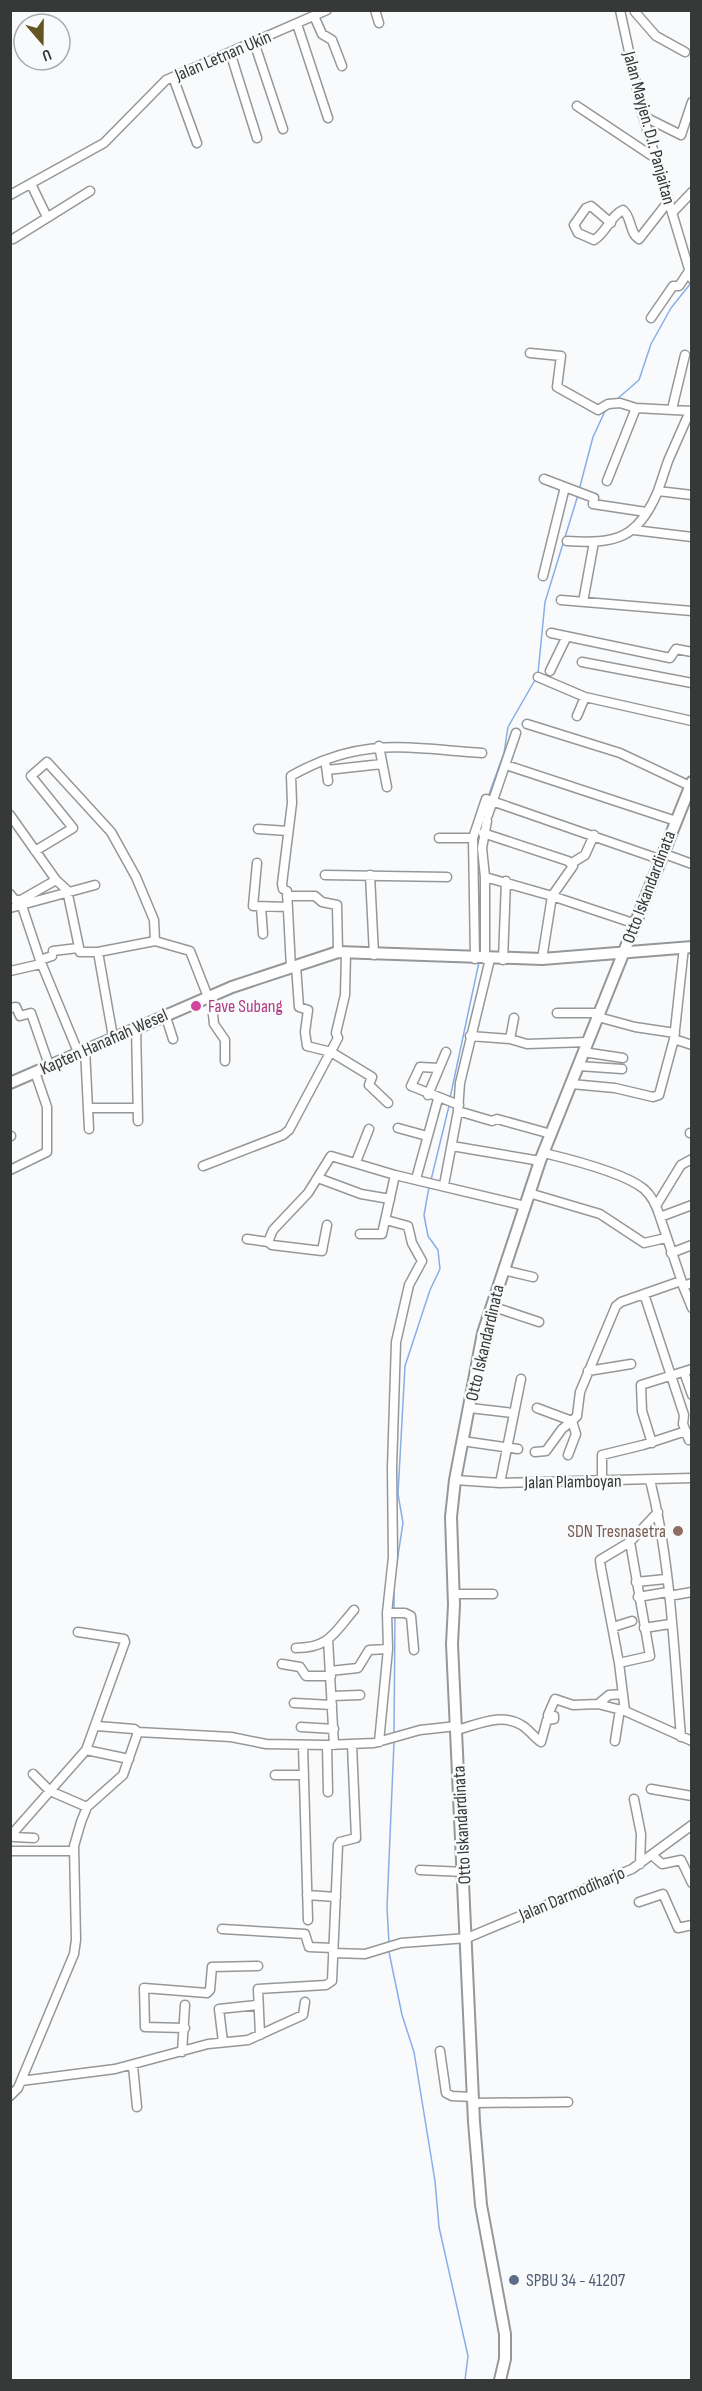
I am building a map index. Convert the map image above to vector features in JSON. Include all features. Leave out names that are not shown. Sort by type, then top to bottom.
[{"type":"main road","name":"Otto Iskandardinata","points":[[500,2380],[506,2359],[506,2334],[481,2205],[474,2100],[465,1872],[452,1644],[453,1594],[450,1529],[455,1480],[491,1306],[529,1193],[624,953],[633,923],[691,784]]},
{"type":"main road","name":"Kapten Hanafiah Wesel","points":[[10,1083],[136,1026],[210,996],[293,967],[342,953],[503,960],[688,947]]},
{"type":"street","name":"Jalan Letnan Ukin","points":[[10,195],[32,186],[104,143],[163,83],[327,10]]},
{"type":"street","points":[[375,10],[379,23]]},
{"type":"street","name":"Jalan Mayjen. D.I. Panjaitan","points":[[620,10],[643,116],[690,275]]},
{"type":"street","points":[[622,22],[636,11],[656,36],[685,52]]},
{"type":"street","points":[[314,16],[322,34],[332,40],[342,66]]},
{"type":"street","points":[[297,24],[328,118]]},
{"type":"street","points":[[254,42],[283,129]]},
{"type":"street","points":[[230,52],[257,138]]},
{"type":"street","points":[[173,78],[197,143]]},
{"type":"street","points":[[681,135],[692,102]]},
{"type":"street","points":[[577,106],[655,158]]},
{"type":"street","points":[[643,116],[692,140]]},
{"type":"street","points":[[32,186],[37,189],[49,216]]},
{"type":"street","points":[[13,239],[90,191]]},
{"type":"street","points":[[672,213],[692,192]]},
{"type":"street","points":[[611,222],[618,212],[625,211],[635,236],[639,239],[668,202]]},
{"type":"street","points":[[651,318],[672,286],[679,286],[690,275]]},
{"type":"street","points":[[530,353],[561,356],[558,388],[598,410],[615,403],[636,408],[691,411],[668,461],[650,509],[634,530],[616,540],[567,541]]},
{"type":"street","points":[[672,409],[685,355]]},
{"type":"street","points":[[607,481],[636,408]]},
{"type":"street","points":[[544,479],[594,498],[593,504],[646,512]]},
{"type":"street","points":[[543,576],[565,488]]},
{"type":"street","points":[[658,491],[692,495]]},
{"type":"street","points":[[634,530],[692,537]]},
{"type":"street","points":[[583,602],[594,542]]},
{"type":"street","points":[[561,600],[692,611]]},
{"type":"street","points":[[551,633],[566,638],[670,658],[676,649],[692,652]]},
{"type":"street","points":[[550,671],[566,638]]},
{"type":"street","points":[[582,662],[692,683]]},
{"type":"street","points":[[538,677],[585,697],[692,721]]},
{"type":"street","points":[[577,716],[585,697]]},
{"type":"street","points":[[527,724],[620,753],[691,784]]},
{"type":"street","points":[[482,959],[479,833],[489,800],[506,765],[516,733]]},
{"type":"street","points":[[388,1103],[369,1085],[372,1077],[331,1052],[307,1046],[305,1032],[307,1009],[299,1007],[287,896],[282,884],[292,803],[290,777],[324,760],[360,748],[379,746],[482,753]]},
{"type":"street","points":[[379,746],[387,787]]},
{"type":"street","points":[[324,760],[328,781]]},
{"type":"street","points":[[35,851],[73,828],[31,776],[46,762],[111,832],[135,877],[154,920],[155,941]]},
{"type":"street","points":[[327,770],[382,764]]},
{"type":"street","points":[[506,765],[676,821]]},
{"type":"street","points":[[419,1180],[427,1136],[450,1104],[460,1083],[470,1036],[482,959],[485,877],[479,833],[487,818],[489,800]]},
{"type":"street","points":[[489,800],[594,836],[692,864]]},
{"type":"street","points":[[10,815],[56,880],[68,890],[76,922],[78,948],[81,952],[98,952],[155,941],[189,951],[210,996],[214,1024],[225,1040],[225,1061]]},
{"type":"street","points":[[258,829],[288,831]]},
{"type":"street","points":[[439,838],[479,833],[572,863],[585,855],[594,836]]},
{"type":"street","points":[[257,863],[253,905],[288,907]]},
{"type":"street","points":[[542,959],[552,896],[557,885],[572,868],[572,863]]},
{"type":"street","points":[[325,875],[447,877]]},
{"type":"street","points":[[370,875],[374,955]]},
{"type":"street","points":[[485,877],[506,881],[633,923]]},
{"type":"street","points":[[10,894],[15,900],[21,900],[56,880]]},
{"type":"street","points":[[503,960],[506,881]]},
{"type":"street","points":[[10,908],[68,890],[95,885]]},
{"type":"street","points":[[204,1166],[287,1132],[338,1038],[336,1033],[345,995],[337,905],[323,902],[315,896],[287,896]]},
{"type":"street","points":[[22,906],[41,962],[82,1051],[89,1129]]},
{"type":"street","points":[[261,907],[263,934]]},
{"type":"street","points":[[571,1084],[658,1096],[665,1081],[688,947]]},
{"type":"street","points":[[10,971],[41,962],[53,953],[78,948]]},
{"type":"street","points":[[98,952],[113,1037]]},
{"type":"street","points":[[681,987],[692,990]]},
{"type":"street","points":[[10,1008],[16,1007],[20,1016],[31,1013],[49,1065]]},
{"type":"street","points":[[557,1013],[598,1015],[674,1036],[692,1045]]},
{"type":"street","points":[[165,1014],[173,1039]]},
{"type":"street","points":[[510,1039],[514,1018]]},
{"type":"street","points":[[136,1026],[138,1121]]},
{"type":"street","points":[[470,1036],[510,1039],[527,1044],[585,1047],[623,1058]]},
{"type":"street","points":[[428,1095],[446,1053]]},
{"type":"street","points":[[439,1068],[421,1066],[410,1083],[411,1087],[492,1121],[497,1119],[551,1134]]},
{"type":"street","points":[[579,1066],[622,1069]]},
{"type":"street","points":[[10,1170],[46,1152],[47,1107],[35,1072]]},
{"type":"street","points":[[442,1184],[452,1146],[450,1104]]},
{"type":"street","points":[[88,1108],[137,1108]]},
{"type":"street","points":[[398,1128],[427,1136]]},
{"type":"street","points":[[356,1162],[369,1129]]},
{"type":"street","points":[[452,1146],[581,1162],[644,1189],[656,1206],[692,1308]]},
{"type":"street","points":[[268,1242],[273,1230],[303,1199],[331,1156],[395,1175],[442,1184],[525,1206]]},
{"type":"street","points":[[656,1206],[681,1165],[692,1159]]},
{"type":"street","points":[[360,1234],[381,1235],[395,1175]]},
{"type":"street","points":[[318,1178],[361,1194],[390,1198]]},
{"type":"street","points":[[529,1193],[600,1214],[644,1243],[666,1238]]},
{"type":"street","points":[[660,1217],[692,1205]]},
{"type":"street","points":[[381,1742],[394,1545],[392,1468],[396,1342],[408,1289],[420,1255],[412,1243],[408,1226],[386,1220]]},
{"type":"street","points":[[247,1239],[322,1251],[327,1225]]},
{"type":"street","points":[[671,1253],[692,1245]]},
{"type":"street","points":[[503,1270],[532,1277]]},
{"type":"street","points":[[535,1452],[545,1452],[562,1429],[577,1416],[580,1392],[616,1306],[644,1294],[685,1283]]},
{"type":"street","points":[[602,1482],[602,1455],[687,1435],[684,1415],[644,1294]]},
{"type":"street","points":[[491,1306],[539,1322]]},
{"type":"street","points":[[588,1371],[631,1364]]},
{"type":"street","points":[[652,1443],[642,1411],[641,1386],[670,1375],[688,1372],[692,1395]]},
{"type":"street","points":[[500,1484],[521,1379]]},
{"type":"street","points":[[470,1408],[513,1413]]},
{"type":"street","points":[[537,1408],[572,1421]]},
{"type":"street","points":[[568,1455],[576,1434],[572,1421]]},
{"type":"street","points":[[462,1441],[518,1449]]},
{"type":"street","name":"Jalan Plamboyan","points":[[455,1480],[500,1484],[692,1478]]},
{"type":"street","points":[[650,1480],[658,1512],[668,1594],[681,1737]]},
{"type":"street","points":[[615,1741],[623,1710],[623,1694],[600,1560],[630,1542],[658,1512]]},
{"type":"street","points":[[619,1663],[650,1657],[630,1542]]},
{"type":"street","points":[[636,1582],[666,1579]]},
{"type":"street","points":[[638,1597],[692,1592]]},
{"type":"street","points":[[453,1594],[493,1594]]},
{"type":"street","points":[[296,1648],[316,1647],[328,1639],[354,1610]]},
{"type":"street","points":[[389,1613],[405,1613],[411,1616],[414,1650]]},
{"type":"street","points":[[613,1627],[632,1621]]},
{"type":"street","points":[[644,1628],[670,1624]]},
{"type":"street","points":[[34,1838],[15,1837],[13,1833],[86,1750],[97,1726],[125,1641],[109,1635],[78,1632]]},
{"type":"street","points":[[328,1639],[334,1729],[328,1791]]},
{"type":"street","points":[[282,1664],[300,1666],[306,1676],[330,1673],[357,1668],[369,1650],[388,1649]]},
{"type":"street","points":[[598,1704],[609,1695],[623,1694]]},
{"type":"street","points":[[294,1703],[360,1695]]},
{"type":"street","points":[[97,1726],[134,1729],[138,1732],[231,1737],[266,1744],[331,1745],[381,1742],[423,1729],[457,1728],[487,1719],[512,1720],[525,1727],[541,1742],[547,1720],[554,1719],[555,1716],[548,1715],[553,1701],[558,1698],[576,1704],[587,1702],[623,1710],[692,1741]]},
{"type":"street","points":[[301,1727],[334,1729]]},
{"type":"street","points":[[10,2096],[21,2081],[74,1954],[76,1940],[74,1851],[87,1808],[123,1775],[135,1735],[138,1732]]},
{"type":"street","points":[[260,2035],[258,1989],[330,1984],[339,1843],[356,1838],[352,1744]]},
{"type":"street","points":[[303,1745],[308,1920]]},
{"type":"street","points":[[86,1750],[129,1759]]},
{"type":"street","points":[[33,1774],[50,1791],[87,1808]]},
{"type":"street","points":[[274,1775],[304,1775]]},
{"type":"street","points":[[651,1790],[692,1796]]},
{"type":"street","points":[[634,1799],[640,1834],[640,1864]]},
{"type":"street","name":"Jalan Darmodiharjo","points":[[222,1929],[305,1934],[309,1947],[365,1954],[386,1947],[468,1938],[640,1864],[689,1827]]},
{"type":"street","points":[[10,1851],[74,1851]]},
{"type":"street","points":[[652,1855],[662,1864],[681,1860],[692,1883]]},
{"type":"street","points":[[420,1870],[465,1872]]},
{"type":"street","points":[[639,1902],[658,1893],[663,1894],[678,1928],[692,1925]]},
{"type":"street","points":[[307,1895],[336,1897]]},
{"type":"street","points":[[185,2028],[146,2027],[144,1988],[207,1993],[210,1991],[212,1967],[258,1965]]},
{"type":"street","points":[[21,2081],[133,2066],[223,2042],[248,2040],[303,2015],[304,2002]]},
{"type":"street","points":[[182,2052],[185,2005]]},
{"type":"street","points":[[223,2042],[219,2009],[257,2005]]},
{"type":"street","points":[[440,2051],[446,2093],[452,2096],[474,2100],[568,2102]]},
{"type":"street","points":[[133,2066],[137,2107]]},
{"type":"waterway","points":[[616,400],[639,380],[651,344],[671,308],[691,283]]},
{"type":"waterway","points":[[579,490],[593,437],[606,409]]},
{"type":"waterway","points":[[538,673],[545,602],[578,495]]},
{"type":"waterway","points":[[488,797],[504,753],[508,727],[535,680]]},
{"type":"waterway","points":[[478,905],[480,951]]},
{"type":"waterway","points":[[450,1098],[479,962]]},
{"type":"waterway","points":[[431,1180],[449,1106]]},
{"type":"waterway","points":[[395,1575],[403,1523],[398,1494],[405,1366],[430,1290],[440,1269],[438,1250],[428,1236],[424,1215],[429,1187]]},
{"type":"waterway","points":[[394,1586],[394,1608]]},
{"type":"waterway","points":[[394,1734],[395,1616]]},
{"type":"waterway","points":[[389,1944],[387,1907],[394,1742]]},
{"type":"waterway","points":[[389,1952],[402,2015],[414,2052],[435,2181],[439,2227],[468,2356],[465,2380]]},
{"type":"place","name":"Fave Subang","points":[[196,1006]]},
{"type":"place","name":"SDN Tresnasetra","points":[[678,1531]]},
{"type":"place","name":"SPBU 34 - 41207","points":[[514,2280]]}]
